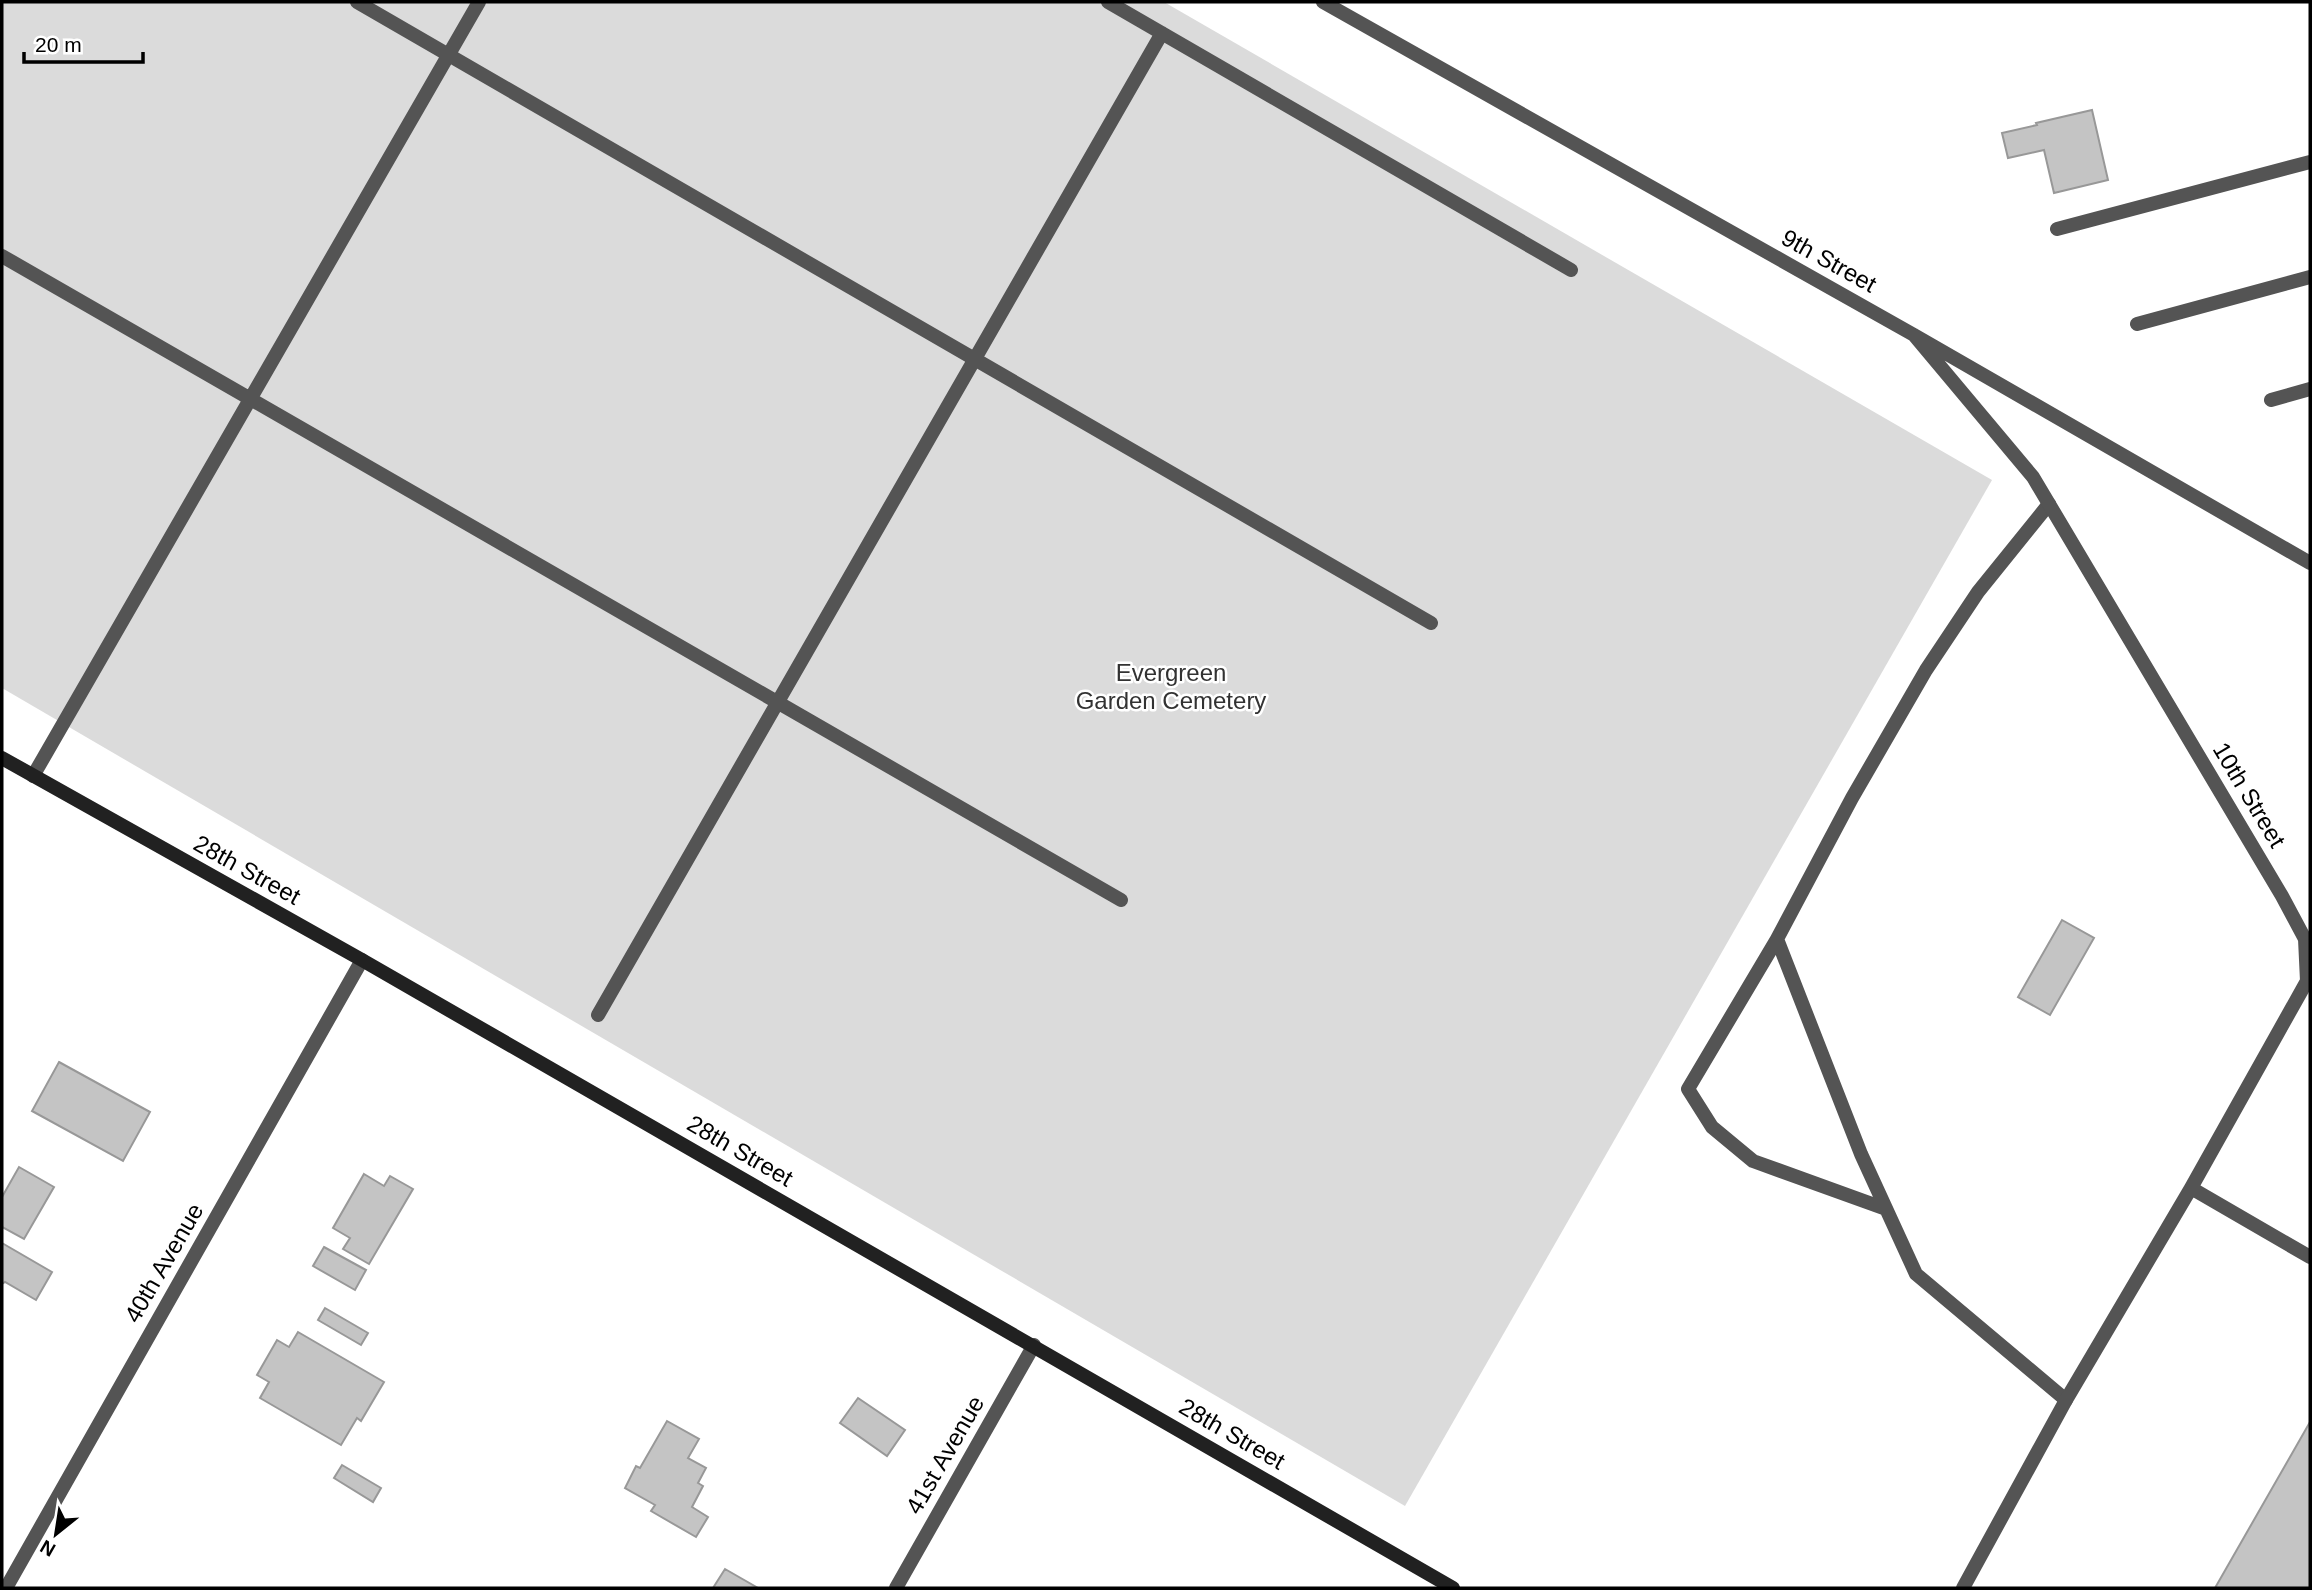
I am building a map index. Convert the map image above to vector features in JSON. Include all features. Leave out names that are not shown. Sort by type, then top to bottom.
[{"type":"main road","name":"28th Street","points":[[2,758],[362,960],[1453,1588]]},
{"type":"street","points":[[357,2],[1431,622]]},
{"type":"street","points":[[33,776],[479,2]]},
{"type":"street","points":[[1108,2],[1571,270]]},
{"type":"street","name":"9th Street","points":[[1323,2],[1914,335],[2310,563]]},
{"type":"street","points":[[598,1014],[1162,33]]},
{"type":"street","points":[[2057,229],[2310,162]]},
{"type":"street","points":[[2,256],[1121,900]]},
{"type":"street","points":[[2137,324],[2310,277]]},
{"type":"street","name":"10th Street","points":[[1914,335],[2033,477],[2282,896],[2305,939],[2309,980],[2066,1401],[1962,1588]]},
{"type":"street","points":[[2271,400],[2310,389]]},
{"type":"street","points":[[1886,1209],[1753,1161],[1712,1127],[1688,1089],[1777,939],[1852,798],[1926,670],[1978,592],[2049,504]]},
{"type":"street","points":[[1777,939],[1861,1154],[1916,1274],[2066,1401]]},
{"type":"street","name":"40th Avenue","points":[[6,1588],[362,960]]},
{"type":"street","points":[[2191,1188],[2310,1257]]},
{"type":"street","name":"41st Avenue","points":[[895,1588],[1034,1345]]},
{"type":"green space","name":"Evergreen Garden Cemetery","points":[[2,2],[1164,2],[1992,480],[1405,1506],[2,688]]},
{"type":"building","points":[[2092,110],[2108,180],[2054,193],[2044,150],[2008,158],[2002,133]]},
{"type":"building","points":[[2062,920],[2094,938],[2050,1015],[2018,997]]},
{"type":"building","points":[[59,1062],[150,1112],[123,1161],[32,1111]]},
{"type":"building","points":[[19,1167],[54,1187],[24,1239],[2,1227],[2,1197]]},
{"type":"building","points":[[364,1174],[384,1186],[390,1176],[413,1189],[369,1264],[343,1249],[350,1238],[333,1228]]},
{"type":"building","points":[[2,1243],[52,1272],[36,1300],[5,1282],[2,1284]]},
{"type":"building","points":[[324,1247],[366,1270],[355,1290],[313,1266]]},
{"type":"building","points":[[325,1308],[368,1333],[361,1345],[318,1320]]},
{"type":"building","points":[[298,1332],[384,1382],[361,1421],[357,1418],[341,1445],[260,1398],[269,1382],[257,1375],[277,1340],[289,1347]]},
{"type":"building","points":[[858,1398],[905,1430],[887,1456],[840,1423]]},
{"type":"building","points":[[667,1421],[699,1439],[688,1458],[706,1468],[698,1483],[703,1486],[692,1507],[708,1517],[696,1537],[651,1511],[655,1505],[625,1488],[636,1466],[640,1468]]},
{"type":"building","points":[[2310,1422],[2310,1588],[2215,1588]]},
{"type":"building","points":[[342,1465],[381,1488],[373,1502],[334,1478]]},
{"type":"building","points":[[725,1569],[758,1588],[713,1588]]}]
